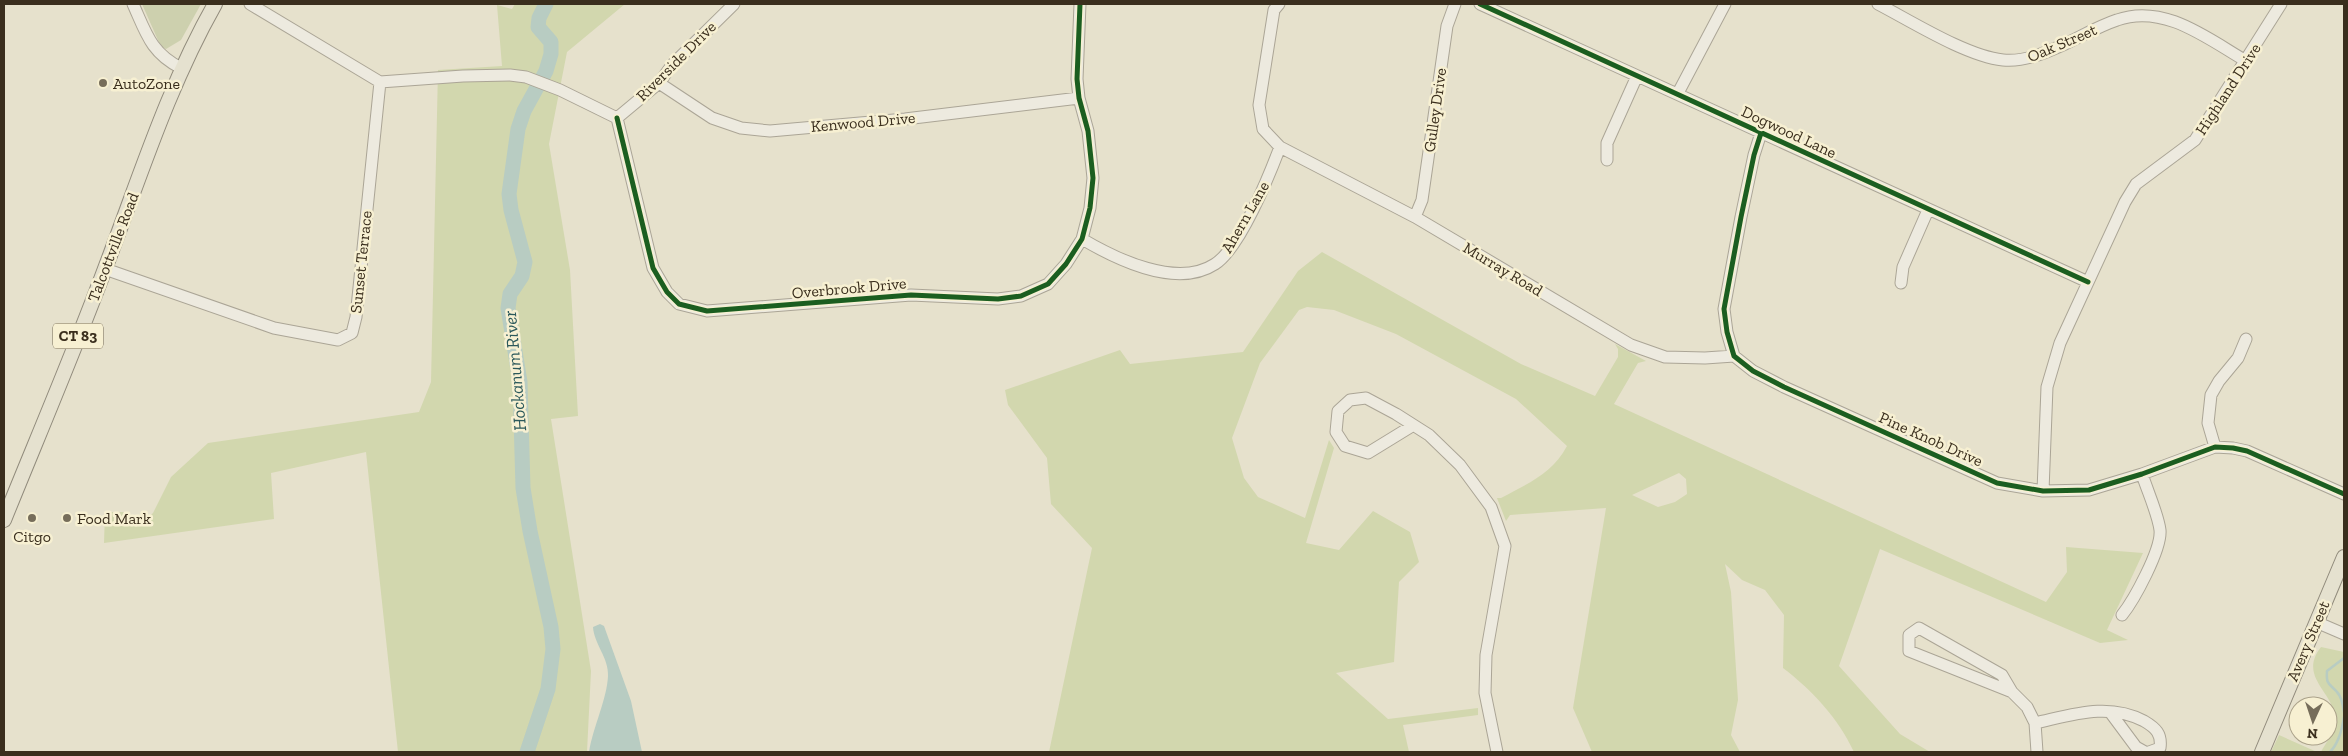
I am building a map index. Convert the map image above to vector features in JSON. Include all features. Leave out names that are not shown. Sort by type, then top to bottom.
[{"type":"main road","name":"Talcottville Road","points":[[4,520],[105,269],[163,110],[181,68],[215,4]]},
{"type":"main road","name":"Avery Street","points":[[2262,752],[2344,557]]},
{"type":"street","points":[[133,4],[151,44],[165,60],[181,68]]},
{"type":"street","points":[[250,4],[380,82],[510,75],[526,77],[560,90],[617,118]]},
{"type":"street","name":"Riverside Drive","points":[[617,118],[659,83],[672,65],[734,4]]},
{"type":"street","points":[[1079,98],[1077,79],[1080,4]]},
{"type":"street","points":[[1279,4],[1274,10],[1259,105],[1263,129],[1280,147]]},
{"type":"street","name":"Gulley Drive","points":[[1415,217],[1422,200],[1447,26],[1455,4]]},
{"type":"street","name":"Dogwood Lane","points":[[1480,4],[2088,282]]},
{"type":"street","points":[[1678,93],[1725,4]]},
{"type":"street","name":"Oak Street","points":[[1878,4],[1981,55],[2002,60],[2020,60],[2044,54],[2117,19],[2134,16],[2153,16],[2176,21],[2246,61]]},
{"type":"street","name":"Highland Drive","points":[[2043,491],[2046,387],[2060,343],[2136,184],[2195,140],[2282,4]]},
{"type":"street","points":[[1607,160],[1607,143],[1637,76]]},
{"type":"street","name":"Sunset Terrace","points":[[105,269],[274,328],[338,340],[352,333],[356,317],[380,82]]},
{"type":"street","name":"Kenwood Drive","points":[[659,83],[712,118],[740,128],[770,131],[905,119],[1079,98]]},
{"type":"street","name":"Overbrook Drive","points":[[617,118],[654,268],[667,292],[679,304],[707,311],[911,295],[998,299],[1021,296],[1048,284],[1066,264],[1082,239],[1090,208],[1093,178],[1088,131],[1079,98]]},
{"type":"street","points":[[1734,356],[1726,332],[1724,309],[1754,155],[1761,133]]},
{"type":"street","name":"Murray Road","points":[[1280,147],[1415,217],[1631,345],[1665,357],[1706,358],[1734,356]]},
{"type":"street","name":"Ahern Lane","points":[[1082,239],[1101,250],[1161,273],[1193,273],[1215,264],[1228,252],[1246,222],[1270,174],[1280,147]]},
{"type":"street","points":[[1901,283],[1903,268],[1928,210]]},
{"type":"street","points":[[2215,447],[2208,424],[2211,395],[2218,381],[2238,358],[2246,339]]},
{"type":"street","name":"Pine Knob Drive","points":[[1734,356],[1753,370],[1784,387],[1997,483],[2043,491],[2089,490],[2142,474],[2215,447],[2247,451],[2344,494]]},
{"type":"street","points":[[1412,426],[1368,453],[1345,446],[1336,432],[1338,411],[1350,400],[1366,398],[1396,414],[1428,435],[1460,464],[1491,507],[1505,546],[1486,655],[1485,693],[1497,752]]},
{"type":"street","points":[[2122,615],[2134,600],[2158,544],[2160,530],[2142,474]]},
{"type":"street","points":[[2316,622],[2344,634]]},
{"type":"street","points":[[2012,692],[1909,651],[1909,635],[1919,628],[2002,675],[2012,692],[2026,707],[2035,723],[2037,752]]},
{"type":"street","points":[[2035,723],[2078,712],[2131,714],[2156,727],[2161,739],[2160,748],[2149,752]]},
{"type":"street","points":[[2110,712],[2136,747],[2145,752]]},
{"type":"green space","points":[[142,4],[201,4],[181,40],[166,49],[161,47]]},
{"type":"green space","points":[[515,4],[625,4],[567,52],[549,144],[570,270],[578,416],[551,419],[591,671],[587,752],[398,752],[366,452],[271,473],[274,519],[104,543],[105,512],[123,512],[144,521],[153,513],[171,477],[208,443],[419,412],[431,382],[438,70],[502,66],[497,5],[512,9]]},
{"type":"green space","points":[[1322,252],[1521,364],[1595,396],[1618,357],[1618,349],[1615,344],[1646,361],[1638,363],[1614,404],[2046,602],[2067,572],[2066,547],[2143,553],[2107,630],[2128,640],[2100,643],[1880,549],[1839,666],[1900,734],[1930,752],[1854,752],[1848,740],[1824,706],[1805,686],[1783,668],[1784,615],[1765,590],[1742,580],[1725,564],[1731,592],[1738,700],[1731,735],[1740,752],[1592,752],[1573,708],[1606,508],[1510,515],[1506,521],[1497,498],[1501,498],[1538,477],[1554,464],[1567,446],[1516,399],[1396,334],[1334,310],[1307,307],[1299,310],[1260,363],[1232,438],[1244,478],[1258,497],[1305,518],[1329,440],[1334,448],[1306,543],[1339,550],[1373,511],[1410,532],[1419,562],[1399,582],[1394,662],[1336,673],[1388,719],[1478,708],[1478,715],[1403,725],[1409,752],[1049,752],[1092,548],[1051,504],[1047,458],[1008,405],[1005,390],[1120,350],[1130,364],[1243,352],[1298,271]],"holes":[[[1679,473],[1686,479],[1687,494],[1675,502],[1658,507],[1632,495]]]},
{"type":"green space","points":[[2321,647],[2344,652],[2344,752],[2321,752],[2325,746],[2338,746],[2338,696],[2326,696],[2315,678],[2313,668],[2315,658]]},
{"type":"green space","points":[[2279,735],[2288,739],[2288,746],[2304,746],[2317,752],[2271,752]]},
{"type":"shaded area","points":[[600,624],[604,626],[631,701],[642,752],[589,752],[608,676],[608,669],[593,627]]},
{"type":"waterway","name":"Hockanum River","points":[[527,752],[548,689],[553,649],[551,627],[530,531],[523,488],[520,382],[508,308],[510,294],[522,276],[525,262],[511,210],[509,194],[518,129],[524,111],[546,71],[551,54],[551,42],[538,27],[539,18],[546,4]]},
{"type":"waterway","points":[[2344,658],[2327,671],[2327,679],[2340,696],[2344,712]]},
{"type":"waterway","points":[[2330,752],[2340,736],[2344,717]]},
{"type":"cycle path","points":[[617,118],[653,268],[667,292],[679,304],[707,311],[911,295],[998,299],[1021,296],[1048,284],[1066,264],[1082,239],[1090,208],[1093,178],[1088,131],[1079,98],[1077,79],[1080,4]]},
{"type":"cycle path","points":[[1480,4],[2088,282]]},
{"type":"cycle path","points":[[1761,133],[1754,155],[1724,309],[1727,332],[1734,356],[1753,371],[1784,387],[1997,483],[2043,491],[2089,490],[2142,474],[2215,447],[2247,451],[2344,494]]},
{"type":"place","name":"AutoZone","points":[[103,83]]},
{"type":"place","name":"Citgo","points":[[32,518]]},
{"type":"place","name":"Food Mark","points":[[67,518]]}]
